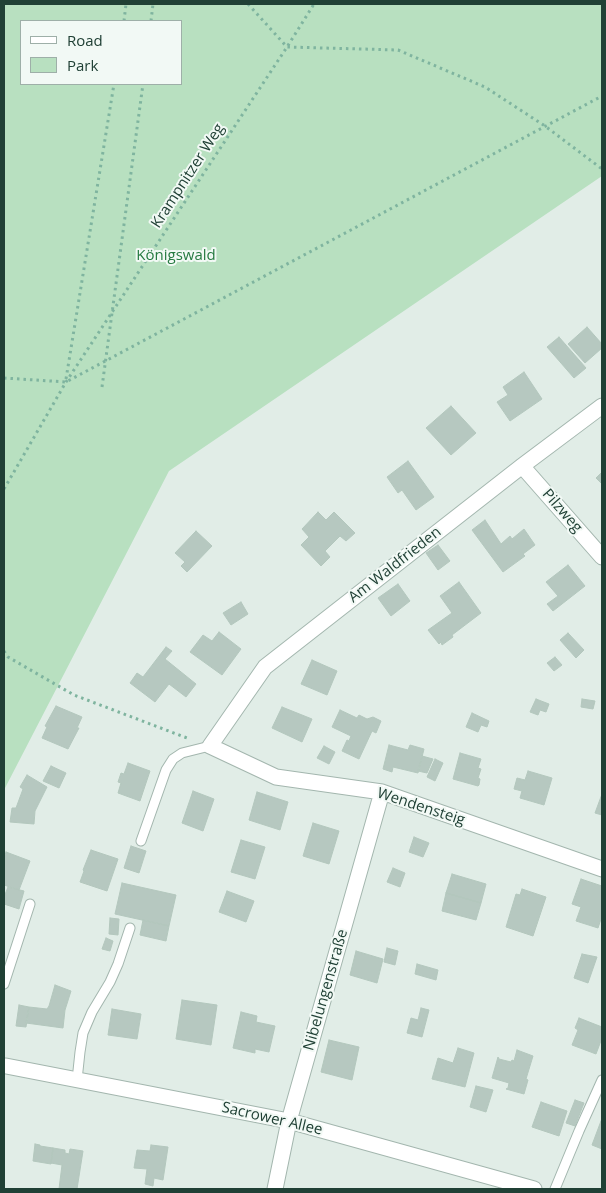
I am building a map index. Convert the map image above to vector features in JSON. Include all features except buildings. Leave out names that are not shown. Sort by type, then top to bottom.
[{"type":"street","name":"Am Waldfrieden","points":[[210,746],[265,667],[522,466],[602,406]]},
{"type":"street","name":"Pilzweg","points":[[522,466],[602,557]]},
{"type":"street","name":"Wendensteig","points":[[210,746],[276,777],[382,792],[602,869]]},
{"type":"street","name":"Nibelungenstraße","points":[[275,1189],[289,1121],[382,792]]},
{"type":"street","name":"Sacrower Allee","points":[[5,1066],[289,1121],[534,1189]]},
{"type":"lane","points":[[141,841],[166,770],[173,759],[182,753],[210,746]]},
{"type":"lane","points":[[4,984],[30,904]]},
{"type":"lane","points":[[77,1080],[84,1033],[92,1012],[110,982],[118,964],[130,928]]},
{"type":"lane","points":[[555,1189],[602,1080]]},
{"type":"path","points":[[124,20],[126,4]]},
{"type":"path","points":[[151,20],[153,4]]},
{"type":"path","points":[[248,4],[287,47],[398,50],[485,87],[545,126],[602,168]]},
{"type":"path","name":"Krampnitzer Weg","points":[[4,489],[66,382],[314,4]]},
{"type":"path","points":[[66,382],[114,85]]},
{"type":"path","points":[[102,387],[142,85]]},
{"type":"path","points":[[4,378],[66,382],[602,96]]},
{"type":"path","points":[[4,651],[8,657],[74,695],[210,746]]},
{"type":"green space","name":"Königswald","points":[[4,4],[602,4],[602,176],[169,471],[4,790]]}]
